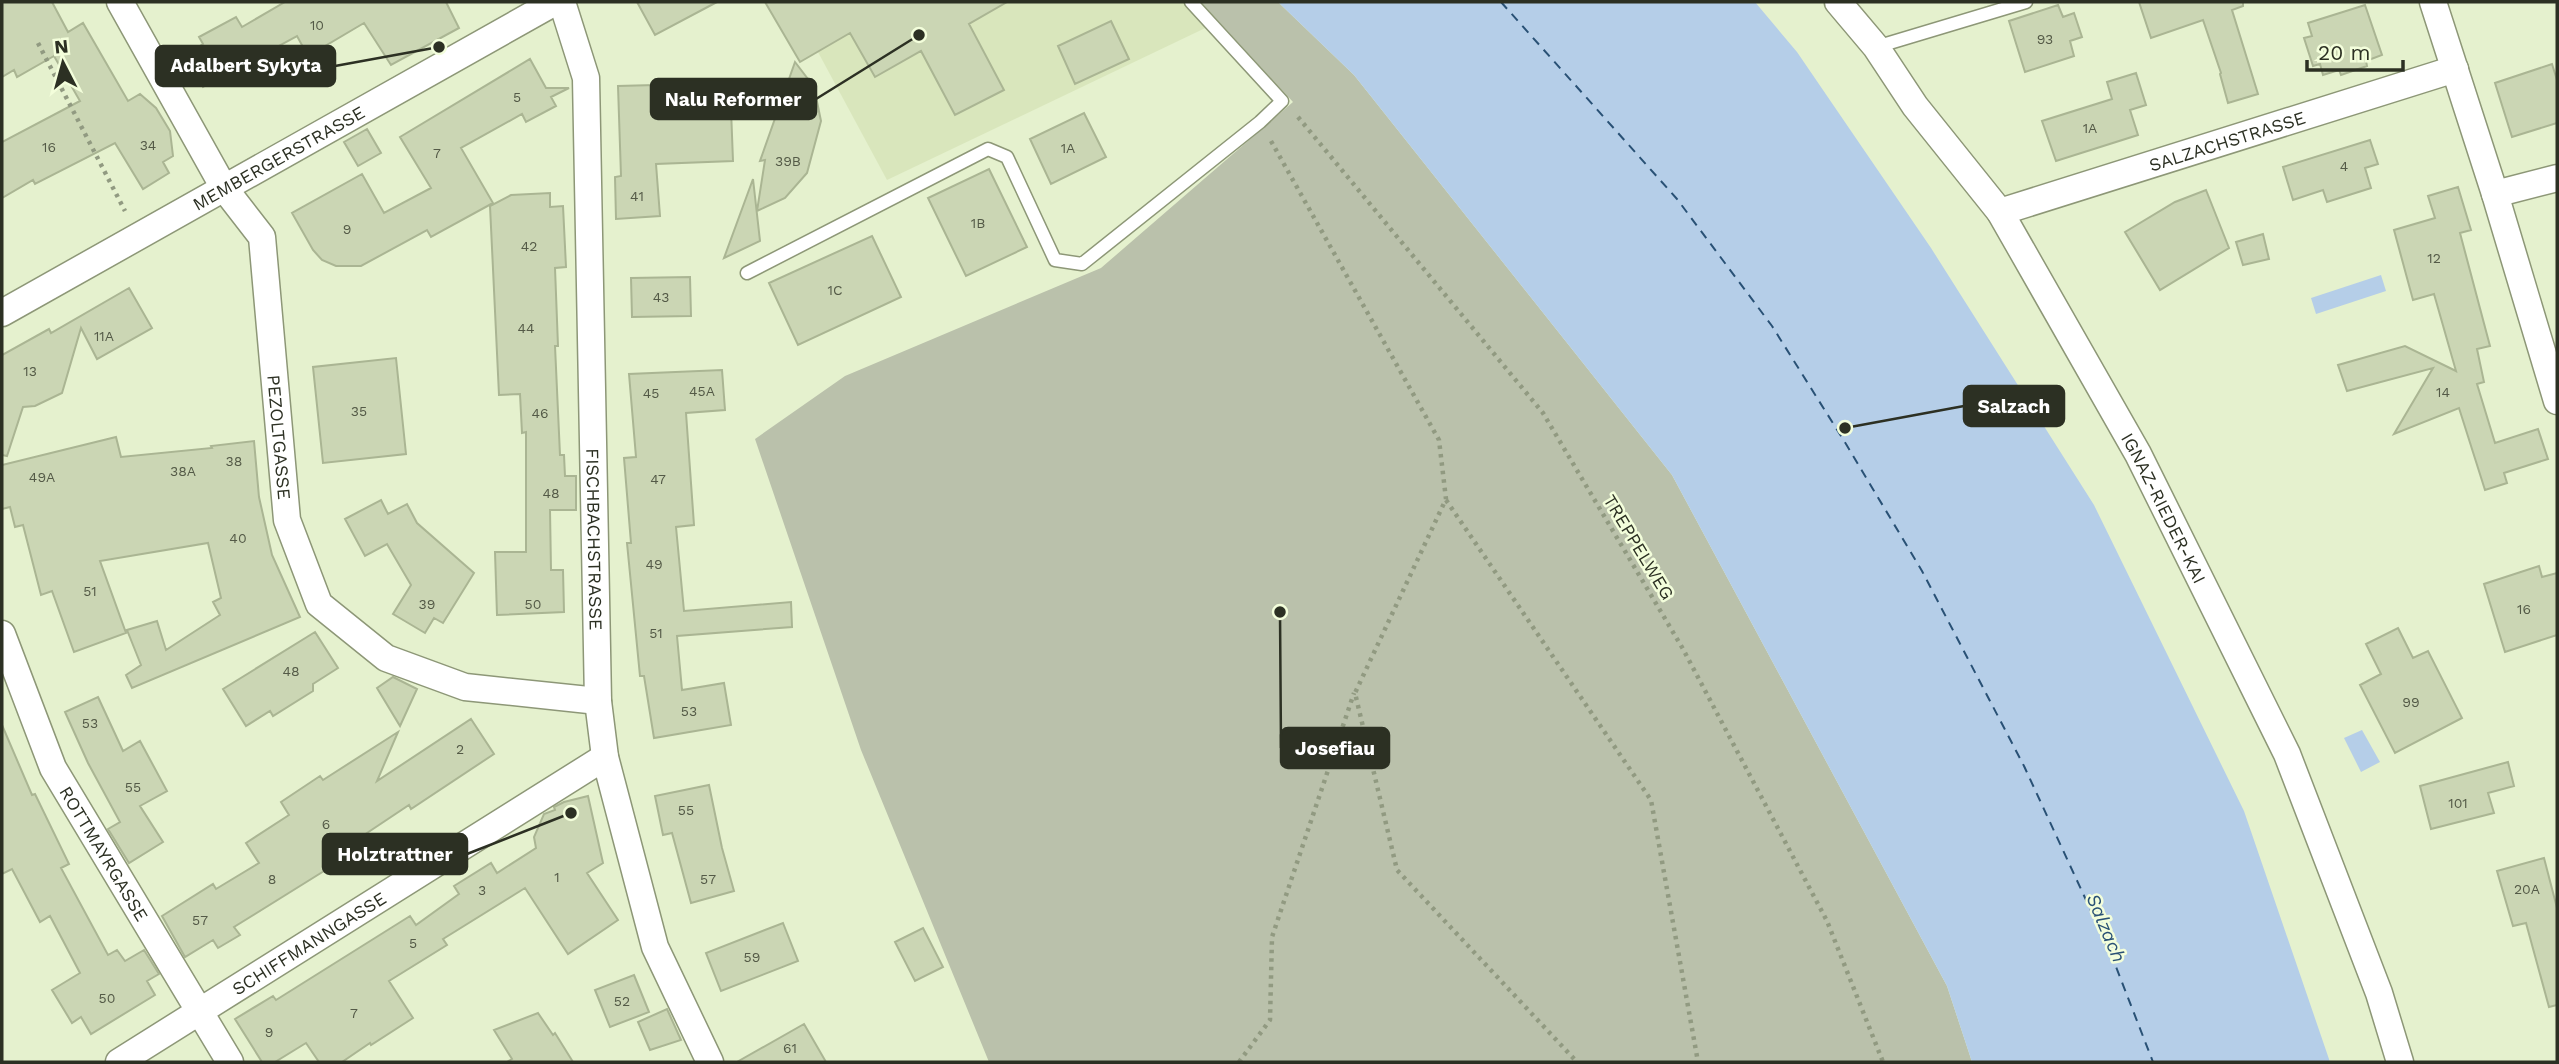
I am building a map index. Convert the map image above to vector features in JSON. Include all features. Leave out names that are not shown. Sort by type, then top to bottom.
[{"type":"street","name":"PEZOLTGASSE","points":[[120,2],[224,188],[262,237],[287,520],[319,604],[386,659],[465,687],[598,701]]},
{"type":"street","name":"MEMBERGERSTRASSE","points":[[2,313],[555,2]]},
{"type":"street","name":"FISCHBACHSTRASSE","points":[[562,2],[586,78],[598,701],[605,757],[655,947],[710,1062]]},
{"type":"street","name":"IGNAZ-RIEDER-KAI","points":[[1838,2],[1876,47],[1915,106],[2000,212],[2138,454],[2287,754],[2379,993],[2400,1062]]},
{"type":"street","points":[[2433,2],[2495,194],[2557,401]]},
{"type":"street","name":"SALZACHSTRASSE","points":[[2000,212],[2455,69]]},
{"type":"street","points":[[2495,194],[2557,178]]},
{"type":"street","name":"ROTTMAYRGASSE","points":[[2,634],[53,768],[230,1062]]},
{"type":"street","name":"SCHIFFMANNGASSE","points":[[119,1062],[605,757]]},
{"type":"lane","points":[[747,273],[988,149],[1007,158],[1055,260],[1082,264],[1282,102],[1191,2]]},
{"type":"lane","points":[[1876,47],[2026,2]]},
{"type":"path","points":[[38,43],[139,236]]},
{"type":"path","name":"TREPPELWEG","points":[[1282,102],[1304,124],[1544,413],[1683,649],[1827,921],[1883,1062]]},
{"type":"path","points":[[1260,122],[1439,440],[1446,499],[1651,800],[1698,1062]]},
{"type":"path","points":[[1239,1062],[1270,1020],[1272,937],[1355,692],[1446,499]]},
{"type":"path","points":[[1355,692],[1397,870],[1577,1062]]},
{"type":"shaded area","points":[[791,2],[1201,2],[1220,21],[887,180]]},
{"type":"shaded area","points":[[1201,2],[1278,2],[1354,75],[1672,475],[1947,986],[1972,1062],[989,1062],[861,750],[755,439],[845,376],[1101,268],[1293,102]]},
{"type":"water","points":[[1278,2],[1755,2],[1797,52],[1931,248],[2094,505],[2244,811],[2330,1062],[1972,1062],[1947,986],[1672,475],[1354,75]]},
{"type":"water","points":[[2381,275],[2386,291],[2316,314],[2311,298]]},
{"type":"water","points":[[2362,730],[2380,762],[2361,772],[2344,738]]},
{"type":"building","points":[[2,2],[52,2],[68,32],[83,23],[128,101],[140,94],[156,108],[170,131],[173,156],[163,162],[169,173],[143,189],[115,143],[35,184],[33,180],[2,198],[2,142],[80,101],[54,56],[17,77],[14,70],[2,77]]},
{"type":"building","points":[[285,2],[446,2],[459,28],[391,65],[364,23],[308,56],[297,36],[203,87],[185,55],[203,44],[199,37],[236,17],[242,27]]},
{"type":"building","points":[[637,2],[717,2],[655,35]]},
{"type":"building","points":[[765,2],[1007,2],[969,24],[1004,90],[955,115],[921,51],[875,77],[850,33],[800,62]]},
{"type":"building","points":[[2139,2],[2243,2],[2243,6],[2232,10],[2258,94],[2228,103],[2203,20],[2151,38]]},
{"type":"building","points":[[2058,5],[2063,17],[2074,13],[2082,37],[2070,41],[2074,56],[2025,72],[2009,21]]},
{"type":"building","points":[[2365,5],[2382,55],[2366,61],[2367,66],[2341,75],[2339,70],[2323,75],[2320,64],[2313,66],[2304,38],[2312,36],[2308,23]]},
{"type":"building","points":[[1111,21],[1129,59],[1075,84],[1058,46]]},
{"type":"building","points":[[530,59],[546,88],[569,88],[551,97],[556,106],[526,122],[522,114],[461,148],[493,203],[431,237],[427,230],[361,266],[336,266],[322,260],[313,250],[292,213],[362,174],[384,213],[431,188],[400,137]]},
{"type":"building","points":[[795,62],[814,87],[821,121],[807,173],[785,198],[757,211],[765,160],[760,161]]},
{"type":"building","points":[[2552,64],[2557,80],[2557,123],[2512,137],[2495,83]]},
{"type":"building","points":[[2136,73],[2146,105],[2130,110],[2138,135],[2056,161],[2042,121],[2112,99],[2107,82]]},
{"type":"building","points":[[730,83],[733,161],[656,164],[660,216],[616,219],[615,177],[621,176],[618,86]]},
{"type":"building","points":[[1084,113],[1106,157],[1051,184],[1030,139]]},
{"type":"building","points":[[367,129],[381,153],[358,166],[344,142]]},
{"type":"building","points":[[2370,140],[2378,164],[2365,168],[2371,188],[2327,202],[2323,190],[2293,200],[2283,167]]},
{"type":"building","points":[[989,169],[1027,247],[966,276],[928,198]]},
{"type":"building","points":[[753,179],[760,241],[724,258]]},
{"type":"building","points":[[2458,187],[2471,230],[2460,233],[2490,346],[2477,349],[2484,382],[2477,384],[2495,443],[2538,429],[2548,459],[2504,473],[2507,483],[2485,490],[2459,408],[2394,434],[2433,368],[2347,391],[2338,365],[2405,346],[2456,371],[2434,294],[2413,300],[2394,230],[2435,218],[2428,196]]},
{"type":"building","points":[[2206,190],[2229,248],[2160,290],[2125,232],[2175,202]]},
{"type":"building","points":[[550,193],[550,207],[563,206],[566,267],[555,268],[560,455],[564,455],[565,476],[576,476],[576,510],[550,510],[551,570],[563,570],[564,612],[497,615],[495,552],[526,552],[526,432],[522,433],[520,394],[499,395],[490,206],[511,195]]},
{"type":"building","points":[[2263,234],[2269,259],[2243,265],[2236,242]]},
{"type":"building","points":[[872,236],[901,297],[798,345],[769,283]]},
{"type":"building","points":[[690,277],[691,316],[632,317],[631,278]]},
{"type":"building","points":[[129,288],[152,328],[97,359],[81,328],[62,393],[35,406],[23,407],[7,456],[2,455],[2,355],[49,329],[51,333]]},
{"type":"building","points":[[396,358],[406,454],[323,463],[313,367]]},
{"type":"building","points":[[722,370],[725,410],[686,413],[694,525],[676,527],[684,611],[791,602],[792,627],[677,636],[682,690],[724,683],[731,725],[654,738],[644,676],[640,676],[627,543],[631,543],[624,458],[636,457],[629,374]]},
{"type":"building","points":[[116,437],[121,457],[254,441],[259,497],[272,555],[300,617],[132,688],[126,675],[141,665],[127,630],[157,621],[166,650],[220,615],[213,602],[221,598],[208,543],[100,561],[126,633],[74,652],[52,591],[41,595],[23,525],[15,527],[10,507],[2,509],[2,465]]},
{"type":"building","points":[[381,500],[388,514],[407,504],[417,523],[474,573],[443,623],[434,618],[425,633],[393,614],[411,585],[387,544],[365,556],[345,519]]},
{"type":"building","points":[[2539,566],[2542,577],[2557,573],[2557,635],[2505,652],[2484,584]]},
{"type":"building","points":[[2398,628],[2413,658],[2428,651],[2462,718],[2395,753],[2360,685],[2381,674],[2366,644]]},
{"type":"building","points":[[315,632],[338,668],[313,684],[313,691],[273,716],[270,711],[246,726],[223,689]]},
{"type":"building","points":[[393,677],[417,689],[400,726],[377,688]]},
{"type":"building","points":[[98,697],[123,751],[140,741],[167,791],[140,806],[163,842],[129,863],[108,829],[120,822],[88,763],[65,712]]},
{"type":"building","points":[[471,719],[494,754],[411,809],[409,805],[364,835],[369,843],[234,927],[240,935],[218,948],[213,940],[185,957],[162,916],[213,884],[216,889],[259,863],[246,843],[289,815],[281,802],[320,776],[323,780],[398,732],[377,781]]},
{"type":"building","points":[[2,725],[32,795],[35,794],[69,864],[61,868],[108,955],[117,950],[125,961],[144,950],[159,974],[147,981],[155,995],[91,1034],[81,1017],[72,1023],[52,990],[80,973],[50,916],[40,922],[12,869],[2,874]]},
{"type":"building","points":[[2508,762],[2514,786],[2488,793],[2494,813],[2431,829],[2420,786]]},
{"type":"building","points":[[709,785],[734,891],[691,903],[672,833],[663,835],[655,796]]},
{"type":"building","points":[[588,796],[603,863],[587,873],[618,920],[568,954],[525,888],[443,939],[447,945],[389,981],[413,1018],[342,1062],[319,1062],[306,1043],[275,1062],[262,1062],[235,1019],[273,996],[276,1000],[410,916],[416,925],[459,894],[454,886],[491,863],[497,873],[536,848],[534,837],[544,814],[555,810],[554,807],[564,802]]},
{"type":"building","points":[[2544,858],[2557,908],[2557,1005],[2549,1007],[2526,923],[2513,926],[2497,871]]},
{"type":"building","points":[[783,923],[798,961],[721,991],[706,953]]},
{"type":"building","points":[[923,928],[943,967],[915,981],[895,942]]},
{"type":"building","points":[[634,975],[649,1012],[610,1027],[595,990]]},
{"type":"building","points":[[667,1009],[681,1040],[650,1050],[638,1022]]},
{"type":"building","points":[[538,1013],[553,1035],[555,1033],[573,1062],[507,1062],[512,1059],[494,1030]]},
{"type":"building","points":[[804,1024],[826,1062],[737,1062]]},
{"type":"ferry route","points":[[1501,2],[1677,199],[1772,326],[1846,444],[1922,571],[2024,766],[2111,954],[2153,1062]]},
{"type":"place","name":"Nalu Reformer","points":[[919,35]]},
{"type":"place","name":"Adalbert Sykyta","points":[[439,47]]},
{"type":"place","name":"Salzach","points":[[1845,428]]},
{"type":"place","name":"Josefiau","points":[[1280,612]]},
{"type":"place","name":"Holztrattner","points":[[571,813]]}]
